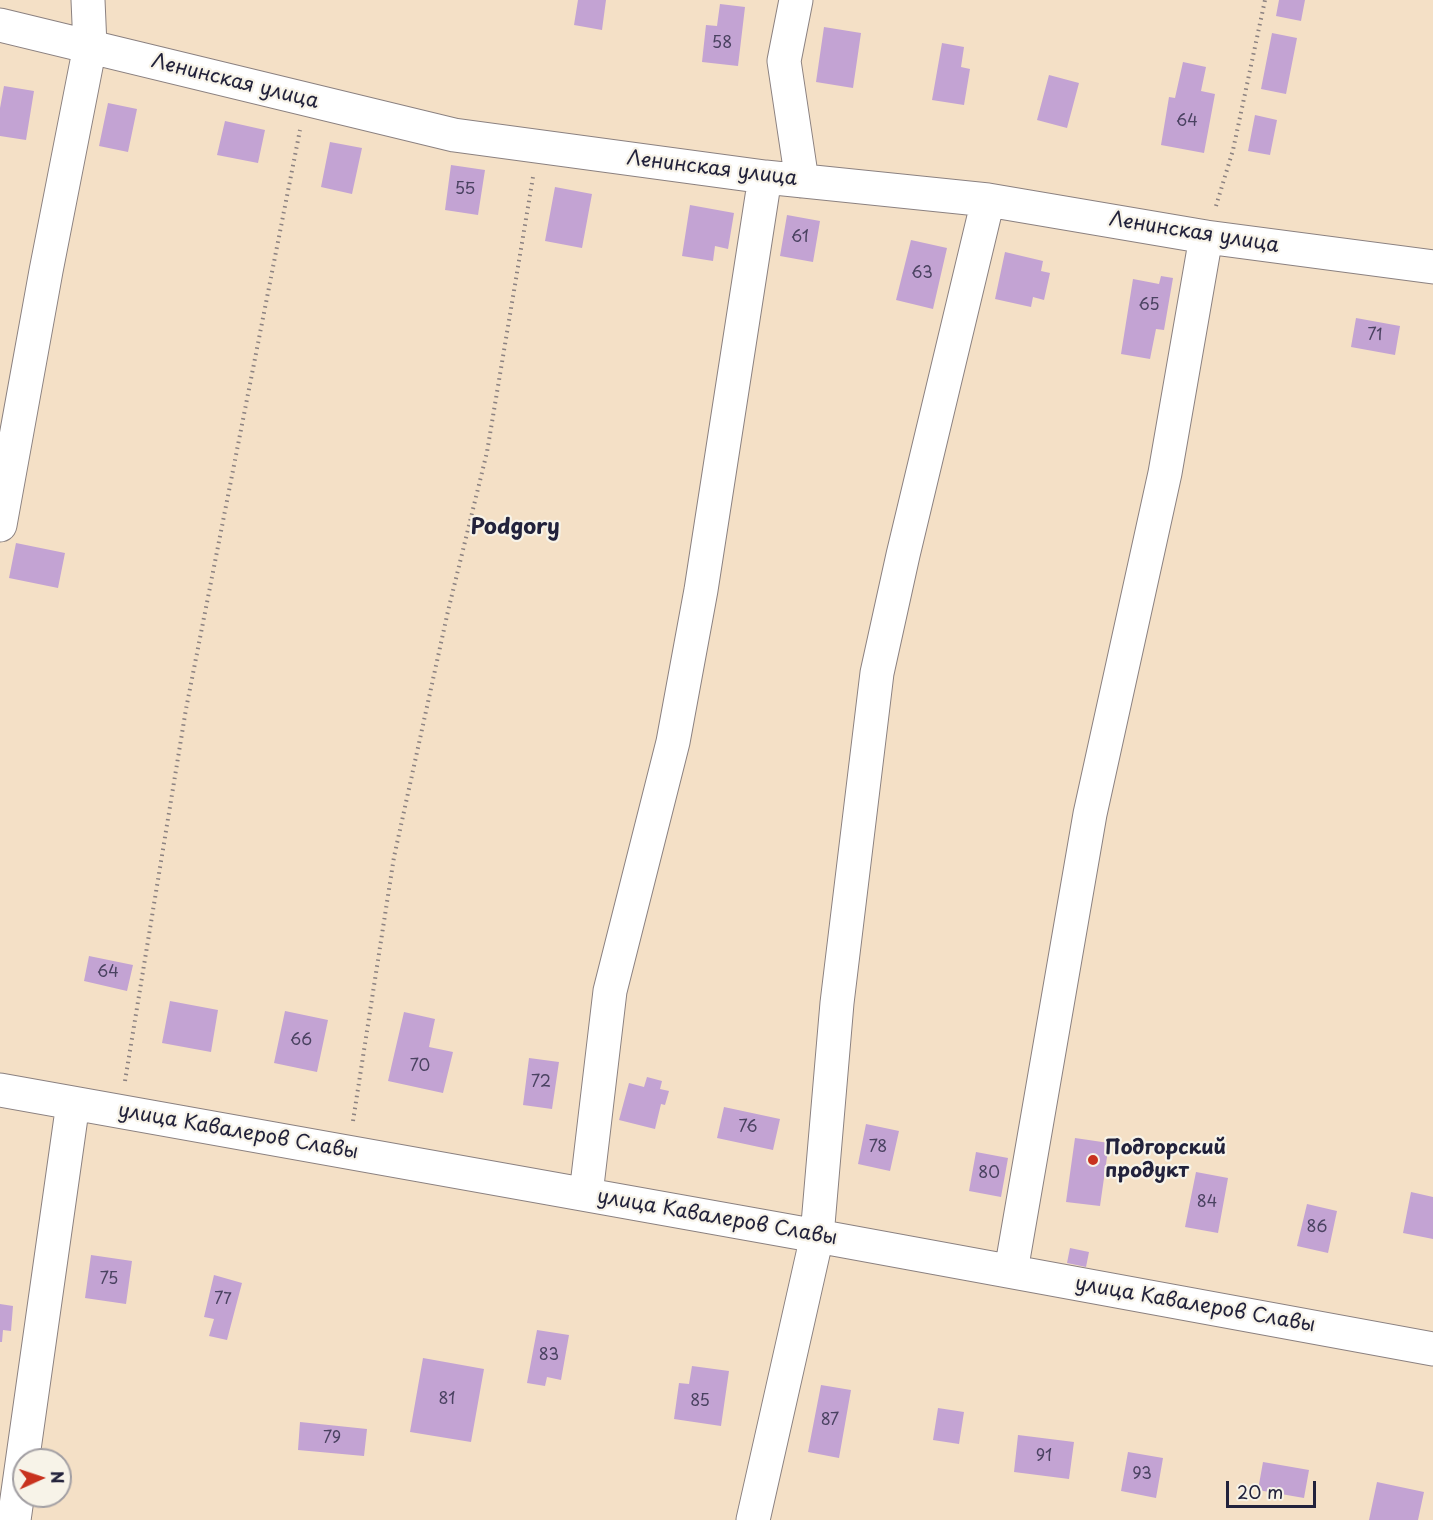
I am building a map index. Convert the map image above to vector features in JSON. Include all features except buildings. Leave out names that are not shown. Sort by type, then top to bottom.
[{"type":"street","points":[[0,525],[90,46],[88,0]]},
{"type":"street","points":[[796,0],[784,60],[802,181]]},
{"type":"street","name":"Ленинская улица","points":[[0,24],[454,135],[765,177],[988,200],[1206,237],[1433,267]]},
{"type":"street","points":[[586,1194],[610,992],[673,742],[701,590],[765,177]]},
{"type":"street","points":[[753,1520],[817,1236],[837,1003],[877,673],[988,200]]},
{"type":"street","points":[[1011,1271],[1090,814],[1165,473],[1206,237]]},
{"type":"street","name":"улица Кавалеров Славы","points":[[0,1090],[586,1194],[1433,1349]]},
{"type":"street","points":[[14,1520],[73,1103]]},
{"type":"path","points":[[1206,237],[1233,150],[1265,0]]},
{"type":"path","points":[[120,1111],[186,709],[306,99]]},
{"type":"path","points":[[348,1152],[394,857],[448,611],[487,452],[538,146]]},
{"type":"place","name":"Подгорский продукт","points":[[1093,1160]]},
{"type":"district","name":"Podgory","points":[[515,528]]}]
